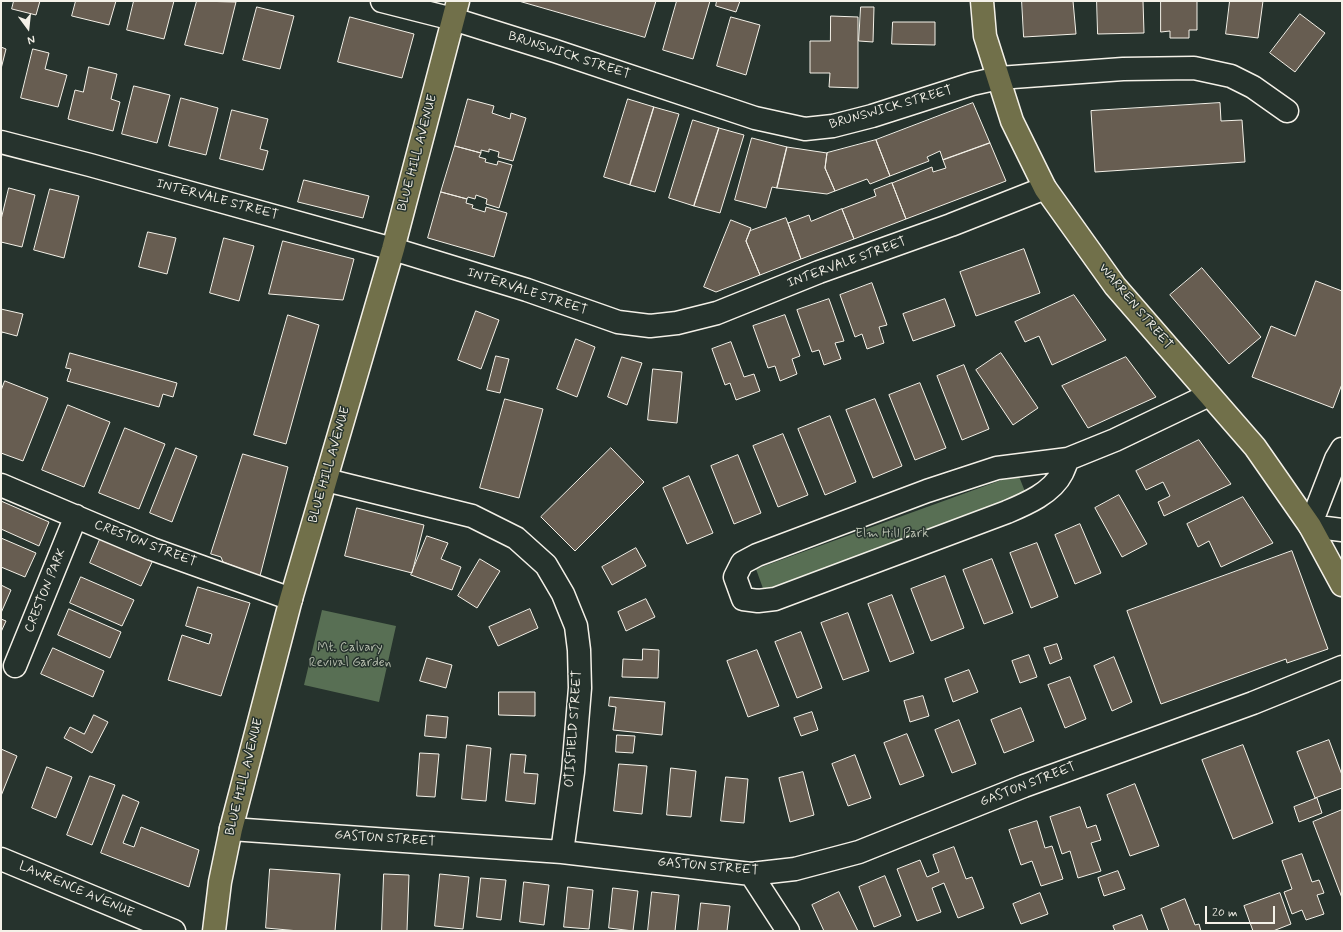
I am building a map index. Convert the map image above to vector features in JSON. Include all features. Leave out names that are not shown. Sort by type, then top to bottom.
[{"type":"main road","name":"WARREN STREET","points":[[982,1],[985,36],[1012,120],[1045,188],[1115,286],[1255,447],[1310,526],[1342,585]]},
{"type":"main road","name":"BLUE HILL AVENUE","points":[[214,931],[220,882],[231,829],[291,599],[393,249],[456,10]]},
{"type":"street","name":"BRUNSWICK STREET","points":[[382,1],[456,10],[555,51],[754,118],[805,129],[833,126],[872,116],[972,84],[999,78],[1123,69],[1194,68],[1231,76],[1252,87],[1288,111]]},
{"type":"street","name":"INTERVALE STREET","points":[[1,142],[90,165],[393,249],[527,290],[618,322],[650,326],[677,323],[717,313],[819,272],[951,225],[1045,188]]},
{"type":"street","points":[[1068,459],[1061,474],[1049,488],[1028,503],[775,599],[758,602],[743,600],[735,577],[742,563],[757,554],[927,491],[997,468],[1068,459],[1115,440],[1209,395]]},
{"type":"street","points":[[1342,448],[1336,459],[1310,526],[1342,530]]},
{"type":"street","name":"OTISFIELD STREET","points":[[326,480],[472,516],[516,538],[546,565],[563,594],[576,626],[579,650],[580,688],[574,765],[562,852]]},
{"type":"street","name":"CRESTON STREET","points":[[1,484],[152,548],[291,599]]},
{"type":"street","name":"CRESTON PARK","points":[[15,666],[76,516]]},
{"type":"street","name":"GASTON STREET","points":[[231,829],[562,852],[752,874],[795,869],[859,852],[1024,786],[1253,703],[1342,667]]},
{"type":"street","name":"LAWRENCE AVENUE","points":[[1,859],[174,931]]},
{"type":"street","points":[[752,874],[788,931]]},
{"type":"green space","name":"Elm Hill Park","points":[[1018,474],[1028,499],[765,594],[756,569]]},
{"type":"green space","name":"Mt. Calvary Revival Garden","points":[[322,610],[396,626],[379,702],[304,685]]},
{"type":"building","points":[[14,1],[40,1],[36,15],[12,9]]},
{"type":"building","points":[[76,1],[116,1],[109,25],[72,16]]},
{"type":"building","points":[[134,1],[174,1],[164,39],[127,30]]},
{"type":"building","points":[[197,1],[236,2],[223,54],[185,45]]},
{"type":"building","points":[[519,1],[656,1],[645,37]]},
{"type":"building","points":[[677,1],[710,1],[693,59],[663,50]]},
{"type":"building","points":[[717,1],[740,1],[736,12],[716,6]]},
{"type":"building","points":[[1022,1],[1073,1],[1076,34],[1024,37]]},
{"type":"building","points":[[1097,1],[1143,1],[1144,33],[1098,34]]},
{"type":"building","points":[[1161,1],[1197,1],[1197,30],[1189,30],[1189,38],[1170,38],[1170,31],[1161,32]]},
{"type":"building","points":[[1230,1],[1263,1],[1258,38],[1226,34]]},
{"type":"building","points":[[257,7],[294,16],[280,69],[243,60]]},
{"type":"building","points":[[861,7],[874,7],[873,42],[859,41]]},
{"type":"building","points":[[1300,14],[1325,33],[1295,72],[1270,53]]},
{"type":"building","points":[[831,16],[858,17],[858,88],[829,87],[830,73],[810,73],[810,41],[830,41]]},
{"type":"building","points":[[350,17],[414,34],[402,78],[338,62]]},
{"type":"building","points":[[731,17],[760,25],[746,75],[717,66]]},
{"type":"building","points":[[893,22],[935,22],[935,45],[892,44]]},
{"type":"building","points":[[1,47],[6,49],[1,69]]},
{"type":"building","points":[[33,49],[49,53],[45,69],[67,75],[58,107],[21,98]]},
{"type":"building","points":[[89,67],[117,74],[111,99],[120,102],[113,131],[68,119],[75,90],[83,92]]},
{"type":"building","points":[[134,86],[170,95],[157,143],[122,134]]},
{"type":"building","points":[[181,98],[218,108],[206,155],[169,146]]},
{"type":"building","points":[[468,99],[494,106],[492,113],[510,119],[511,113],[526,118],[513,161],[498,157],[499,152],[489,149],[489,152],[481,150],[481,153],[455,146]]},
{"type":"building","points":[[628,99],[654,107],[630,185],[604,177]]},
{"type":"building","points":[[973,103],[990,143],[943,160],[940,151],[927,157],[929,161],[890,176],[876,140]]},
{"type":"building","points":[[1220,103],[1221,121],[1242,120],[1245,162],[1095,172],[1091,111]]},
{"type":"building","points":[[654,107],[679,114],[655,192],[630,185]]},
{"type":"building","points":[[232,110],[268,119],[260,149],[268,151],[263,170],[220,159]]},
{"type":"building","points":[[693,120],[719,128],[694,206],[669,198]]},
{"type":"building","points":[[719,128],[744,135],[720,213],[694,206]]},
{"type":"building","points":[[752,138],[787,147],[777,188],[772,187],[766,208],[735,200]]},
{"type":"building","points":[[876,140],[890,176],[870,184],[867,179],[835,191],[825,168],[827,153]]},
{"type":"building","points":[[990,143],[1006,181],[906,219],[892,183],[932,167],[933,172],[946,168],[943,160]]},
{"type":"building","points":[[455,146],[481,153],[479,157],[486,159],[485,162],[497,165],[498,161],[512,165],[499,208],[486,204],[487,199],[476,195],[475,199],[468,197],[467,199],[441,192]]},
{"type":"building","points":[[787,147],[827,153],[825,168],[835,191],[827,194],[777,188]]},
{"type":"building","points":[[304,180],[369,196],[363,218],[298,202]]},
{"type":"building","points":[[892,183],[906,219],[854,239],[842,209],[876,196],[874,190]]},
{"type":"building","points":[[9,188],[35,195],[22,247],[1,242],[1,220]]},
{"type":"building","points":[[50,189],[79,196],[64,258],[34,250]]},
{"type":"building","points":[[441,192],[467,199],[466,203],[473,205],[472,208],[485,212],[486,207],[507,213],[494,257],[428,238]]},
{"type":"building","points":[[842,209],[854,239],[801,259],[788,223],[809,215],[811,221]]},
{"type":"building","points":[[786,218],[801,259],[760,275],[746,241],[750,231]]},
{"type":"building","points":[[731,220],[751,228],[746,241],[760,275],[716,292],[704,287]]},
{"type":"building","points":[[148,232],[176,238],[167,274],[139,267]]},
{"type":"building","points":[[224,238],[254,246],[239,301],[210,293]]},
{"type":"building","points":[[283,241],[354,259],[343,300],[269,294]]},
{"type":"building","points":[[1024,249],[1040,293],[976,316],[960,272]]},
{"type":"building","points":[[1202,268],[1261,337],[1229,364],[1170,295]]},
{"type":"building","points":[[1316,281],[1342,291],[1342,384],[1333,408],[1252,377],[1271,326],[1295,336]]},
{"type":"building","points":[[872,283],[887,325],[879,327],[884,343],[867,349],[862,334],[855,337],[840,295]]},
{"type":"building","points":[[1074,295],[1106,340],[1052,365],[1039,336],[1025,342],[1015,322]]},
{"type":"building","points":[[829,299],[844,341],[835,343],[841,359],[824,365],[819,350],[812,352],[797,310]]},
{"type":"building","points":[[945,299],[955,326],[913,341],[903,314]]},
{"type":"building","points":[[1,309],[23,314],[17,336],[2,332],[1,336]]},
{"type":"building","points":[[476,311],[499,320],[481,369],[458,360]]},
{"type":"building","points":[[288,315],[319,325],[286,444],[254,435]]},
{"type":"building","points":[[785,315],[800,356],[792,359],[797,374],[780,381],[775,366],[768,368],[753,326]]},
{"type":"building","points":[[576,339],[595,347],[577,397],[557,389]]},
{"type":"building","points":[[731,342],[744,377],[754,374],[760,391],[736,400],[730,383],[725,385],[712,349]]},
{"type":"building","points":[[70,353],[177,383],[173,397],[163,394],[159,407],[67,381],[71,369],[66,368]]},
{"type":"building","points":[[1001,353],[1038,408],[1013,425],[976,370]]},
{"type":"building","points":[[496,356],[509,359],[500,393],[487,390]]},
{"type":"building","points":[[622,357],[642,363],[627,405],[608,397]]},
{"type":"building","points":[[1126,357],[1156,397],[1088,428],[1062,386]]},
{"type":"building","points":[[964,365],[989,429],[962,440],[937,376]]},
{"type":"building","points":[[653,369],[682,372],[677,423],[648,420]]},
{"type":"building","points":[[5,381],[48,398],[23,461],[1,453],[1,391]]},
{"type":"building","points":[[920,383],[946,448],[915,460],[889,395]]},
{"type":"building","points":[[505,399],[543,409],[519,498],[480,488]]},
{"type":"building","points":[[875,399],[902,466],[873,478],[846,410]]},
{"type":"building","points":[[68,405],[110,422],[84,487],[42,470]]},
{"type":"building","points":[[830,416],[856,482],[825,495],[798,429]]},
{"type":"building","points":[[125,428],[165,444],[139,509],[99,493]]},
{"type":"building","points":[[783,434],[808,495],[778,507],[753,446]]},
{"type":"building","points":[[1199,440],[1231,484],[1164,516],[1158,502],[1170,496],[1163,482],[1146,490],[1136,471]]},
{"type":"building","points":[[176,448],[197,456],[172,522],[150,513]]},
{"type":"building","points":[[611,448],[644,482],[575,551],[541,517]]},
{"type":"building","points":[[243,454],[288,467],[260,576],[223,562],[221,557],[211,554]]},
{"type":"building","points":[[738,455],[761,513],[734,524],[711,466]]},
{"type":"building","points":[[689,476],[713,533],[687,544],[663,488]]},
{"type":"building","points":[[1119,495],[1147,544],[1122,557],[1095,508]]},
{"type":"building","points":[[1243,497],[1273,543],[1221,567],[1209,541],[1198,547],[1187,524]]},
{"type":"building","points":[[1,501],[49,522],[39,546],[1,529]]},
{"type":"building","points":[[357,508],[424,525],[412,573],[345,556]]},
{"type":"building","points":[[1080,524],[1101,573],[1075,584],[1055,535]]},
{"type":"building","points":[[427,536],[448,543],[441,559],[461,567],[452,590],[411,575]]},
{"type":"building","points":[[101,537],[153,560],[141,586],[90,563]]},
{"type":"building","points":[[1,538],[36,553],[25,577],[1,567]]},
{"type":"building","points":[[1037,543],[1058,597],[1031,608],[1010,553]]},
{"type":"building","points":[[636,548],[646,566],[612,585],[602,567]]},
{"type":"building","points":[[1292,551],[1328,649],[1287,663],[1286,659],[1161,704],[1127,611]]},
{"type":"building","points":[[480,559],[500,571],[477,608],[458,596]]},
{"type":"building","points":[[992,559],[1013,613],[984,624],[963,570]]},
{"type":"building","points":[[945,576],[964,628],[931,641],[911,589]]},
{"type":"building","points":[[81,577],[134,600],[122,626],[70,603]]},
{"type":"building","points":[[1,585],[11,590],[1,613]]},
{"type":"building","points":[[198,587],[250,603],[221,696],[168,680],[182,635],[209,644],[212,634],[186,626]]},
{"type":"building","points":[[892,595],[914,653],[890,662],[868,604]]},
{"type":"building","points":[[646,599],[655,617],[626,631],[618,612]]},
{"type":"building","points":[[69,609],[121,632],[110,658],[58,635]]},
{"type":"building","points":[[530,609],[538,628],[498,646],[489,627]]},
{"type":"building","points":[[848,613],[869,671],[843,680],[821,623]]},
{"type":"building","points":[[1,619],[6,621],[1,632]]},
{"type":"building","points":[[801,632],[822,688],[797,698],[775,642]]},
{"type":"building","points":[[1057,644],[1062,659],[1050,664],[1044,648]]},
{"type":"building","points":[[53,648],[104,671],[93,697],[41,674]]},
{"type":"building","points":[[643,649],[659,650],[658,678],[622,677],[623,659],[642,660]]},
{"type":"building","points":[[757,650],[779,706],[748,717],[727,661]]},
{"type":"building","points":[[1029,655],[1037,677],[1020,683],[1012,661]]},
{"type":"building","points":[[1114,657],[1132,702],[1112,711],[1094,666]]},
{"type":"building","points":[[427,658],[452,665],[446,688],[420,681]]},
{"type":"building","points":[[969,670],[978,692],[953,702],[945,679]]},
{"type":"building","points":[[1070,677],[1086,719],[1065,728],[1048,685]]},
{"type":"building","points":[[499,692],[535,692],[535,716],[499,715]]},
{"type":"building","points":[[923,696],[929,716],[910,722],[904,701]]},
{"type":"building","points":[[610,697],[665,702],[662,735],[613,730],[616,707],[609,706]]},
{"type":"building","points":[[1021,708],[1034,741],[1004,753],[991,720]]},
{"type":"building","points":[[812,712],[818,730],[801,736],[794,718]]},
{"type":"building","points":[[94,715],[108,722],[92,753],[64,738],[70,727],[84,734]]},
{"type":"building","points":[[427,715],[448,717],[446,738],[425,736]]},
{"type":"building","points":[[959,720],[976,764],[952,773],[935,730]]},
{"type":"building","points":[[907,734],[924,776],[900,785],[884,743]]},
{"type":"building","points":[[617,735],[635,736],[633,753],[616,752]]},
{"type":"building","points":[[1329,740],[1342,775],[1342,788],[1315,798],[1297,752]]},
{"type":"building","points":[[467,745],[491,748],[486,801],[462,799]]},
{"type":"building","points":[[1243,745],[1273,823],[1233,839],[1202,760]]},
{"type":"building","points":[[1,749],[17,756],[1,796]]},
{"type":"building","points":[[420,753],[439,754],[435,797],[417,796]]},
{"type":"building","points":[[511,754],[526,755],[524,773],[538,774],[535,804],[506,801]]},
{"type":"building","points":[[855,755],[871,798],[848,806],[832,764]]},
{"type":"building","points":[[619,764],[647,766],[642,814],[614,811]]},
{"type":"building","points":[[47,767],[72,777],[56,818],[32,808]]},
{"type":"building","points":[[671,768],[696,771],[691,817],[667,815]]},
{"type":"building","points":[[803,772],[814,815],[790,822],[779,778]]},
{"type":"building","points":[[90,776],[115,785],[92,845],[67,835]]},
{"type":"building","points":[[726,777],[748,779],[744,823],[721,821]]},
{"type":"building","points":[[1135,784],[1159,846],[1130,856],[1107,795]]},
{"type":"building","points":[[123,795],[139,802],[123,843],[134,847],[141,827],[199,850],[189,887],[101,853]]},
{"type":"building","points":[[1317,798],[1322,813],[1299,822],[1294,807]]},
{"type":"building","points":[[1080,807],[1087,828],[1096,825],[1101,840],[1091,843],[1101,871],[1078,878],[1070,851],[1062,854],[1050,817]]},
{"type":"building","points":[[1342,810],[1342,898],[1313,822]]},
{"type":"building","points":[[1037,821],[1045,848],[1052,846],[1063,879],[1041,886],[1032,861],[1021,865],[1009,830]]},
{"type":"building","points":[[954,847],[966,879],[972,877],[984,908],[958,918],[944,883],[932,888],[941,912],[917,921],[897,869],[920,860],[927,877],[939,872],[933,855]]},
{"type":"building","points":[[1302,854],[1312,882],[1319,880],[1324,893],[1317,895],[1324,914],[1306,920],[1302,910],[1292,914],[1284,892],[1292,889],[1282,861]]},
{"type":"building","points":[[270,869],[340,874],[335,931],[299,931],[266,928]]},
{"type":"building","points":[[1118,871],[1125,889],[1104,896],[1098,878]]},
{"type":"building","points":[[384,874],[409,875],[407,931],[382,931]]},
{"type":"building","points":[[440,874],[469,877],[463,929],[435,926]]},
{"type":"building","points":[[885,876],[901,916],[874,927],[859,887]]},
{"type":"building","points":[[481,878],[506,880],[501,920],[477,917]]},
{"type":"building","points":[[524,882],[549,885],[544,925],[520,922]]},
{"type":"building","points":[[568,887],[593,890],[589,929],[564,927]]},
{"type":"building","points":[[613,888],[638,891],[633,931],[609,928]]},
{"type":"building","points":[[652,892],[679,895],[675,931],[648,931]]},
{"type":"building","points":[[839,892],[858,931],[824,931],[812,905]]},
{"type":"building","points":[[1040,893],[1048,914],[1021,924],[1013,904]]},
{"type":"building","points":[[1280,893],[1291,924],[1273,931],[1253,931],[1244,906]]},
{"type":"building","points":[[1185,899],[1195,925],[1199,924],[1201,931],[1169,931],[1161,909]]},
{"type":"building","points":[[701,903],[730,906],[727,931],[698,931]]},
{"type":"building","points":[[1142,915],[1148,931],[1115,931],[1113,926]]}]
